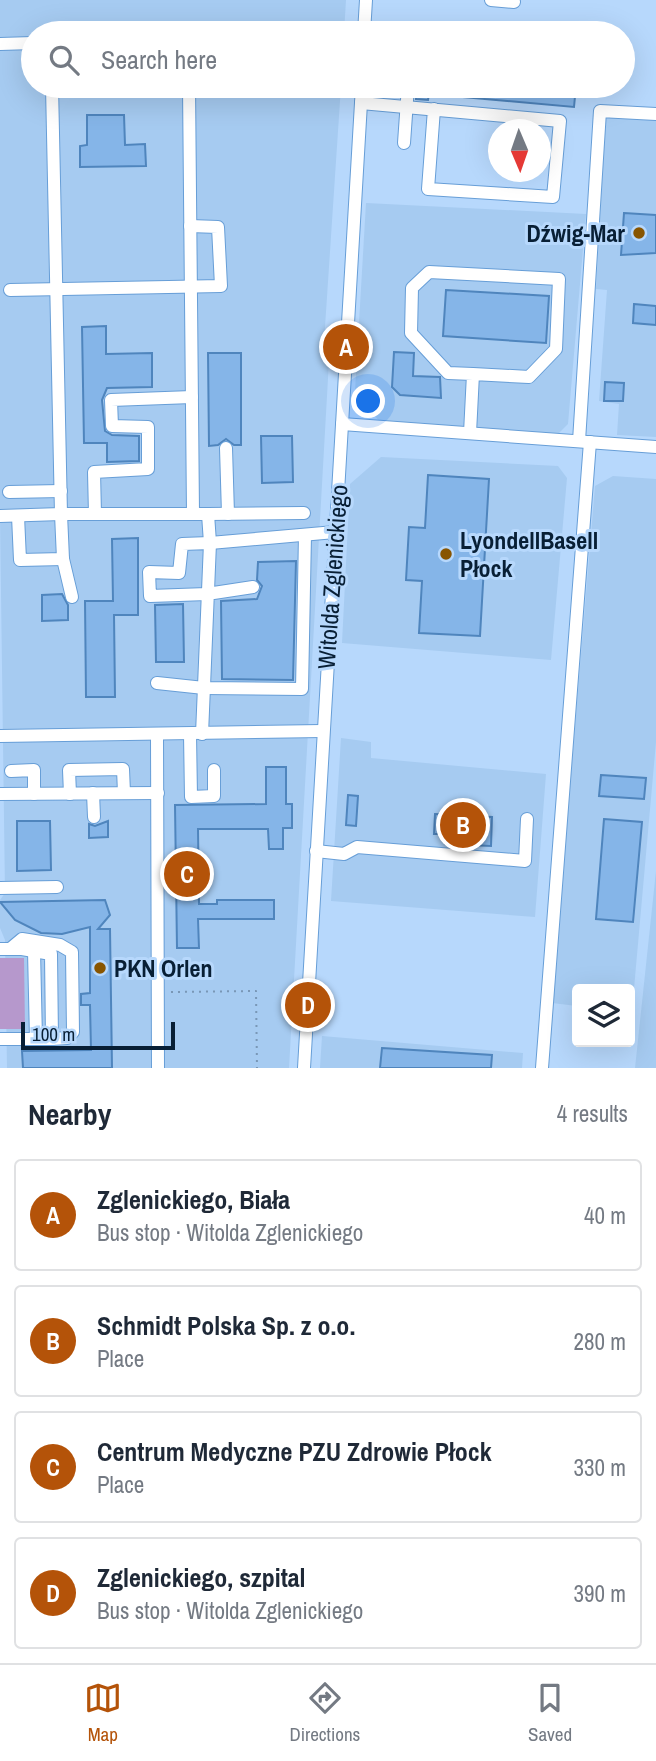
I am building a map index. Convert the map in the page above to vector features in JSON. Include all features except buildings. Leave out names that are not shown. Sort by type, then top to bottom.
[{"type":"street","points":[[365,21],[366,0]]},
{"type":"street","points":[[491,0],[514,2]]},
{"type":"street","points":[[0,44],[21,43]]},
{"type":"street","points":[[52,98],[61,514],[63,559],[72,597]]},
{"type":"street","points":[[189,98],[193,514]]},
{"type":"street","name":"Witolda Zglenickiego","points":[[304,1068],[361,98]]},
{"type":"street","points":[[404,143],[408,98]]},
{"type":"street","points":[[361,103],[434,109],[560,121],[553,197],[428,189],[434,109]]},
{"type":"street","points":[[542,1068],[584,441],[600,111],[656,114]]},
{"type":"street","points":[[10,290],[221,286],[218,227],[190,226]]},
{"type":"street","points":[[429,272],[559,279],[556,349],[529,377],[473,374],[448,373],[411,332],[412,288],[429,272]]},
{"type":"street","points":[[470,433],[473,374]]},
{"type":"street","points":[[94,514],[94,472],[148,468],[148,427],[112,426],[110,400],[192,397]]},
{"type":"street","points":[[342,424],[656,447]]},
{"type":"street","points":[[226,448],[228,514]]},
{"type":"street","points":[[9,492],[61,491]]},
{"type":"street","points":[[0,516],[304,513]]},
{"type":"street","points":[[208,514],[210,543],[204,688],[196,734],[191,797],[214,796],[214,770]]},
{"type":"street","points":[[18,516],[20,560],[63,559]]},
{"type":"street","points":[[253,587],[207,594],[150,596],[149,572],[179,573],[182,544],[335,532]]},
{"type":"street","points":[[157,683],[204,688],[302,689],[305,535]]},
{"type":"street","points":[[0,736],[322,732]]},
{"type":"street","points":[[157,734],[158,1068]]},
{"type":"street","points":[[70,794],[69,770],[123,769],[124,793]]},
{"type":"street","points":[[11,771],[34,770],[34,794]]},
{"type":"street","points":[[93,793],[94,817]]},
{"type":"street","points":[[0,794],[158,793]]},
{"type":"street","points":[[316,851],[344,854],[357,847],[525,861],[527,819]]},
{"type":"street","points":[[0,888],[57,887]]},
{"type":"street","points":[[0,1039],[67,1038],[73,1032],[72,952],[60,945],[22,939],[5,949]]},
{"type":"street","points":[[5,949],[51,954],[52,1039]]},
{"type":"street","points":[[34,951],[36,1039]]},
{"type":"path","points":[[159,992],[256,992],[257,1068]]},
{"type":"shaded area","points":[[0,0],[346,0],[345,21],[21,21],[21,98],[340,98],[324,342],[330,343],[289,1068],[7,1068],[5,940],[0,928],[0,900],[5,893],[0,517]]},
{"type":"shaded area","points":[[606,113],[656,117],[656,437],[617,435],[619,404],[599,401],[607,290],[596,289]]},
{"type":"shaded area","points":[[366,203],[586,214],[568,424],[558,434],[379,421],[355,391]]},
{"type":"shaded area","points":[[381,457],[558,466],[567,478],[551,660],[342,643],[350,484]]},
{"type":"shaded area","points":[[613,476],[656,479],[656,742],[634,984],[572,984],[572,1005],[552,1003],[595,486]]},
{"type":"shaded area","points":[[341,738],[371,742],[371,758],[546,774],[535,917],[331,901]]},
{"type":"shaded area","points":[[656,871],[656,1068],[635,1068]]},
{"type":"shaded area","points":[[0,958],[24,958],[25,1029],[0,1029]]},
{"type":"shaded area","points":[[322,1036],[523,1053],[522,1068],[320,1068]]},
{"type":"place","name":"Dźwig-Mar","points":[[639,233]]},
{"type":"place","name":"Zglenickiego, Biała","points":[[346,347]]},
{"type":"place","name":"LyondellBasell Płock","points":[[446,554]]},
{"type":"place","name":"Schmidt Polska Sp. z o.o.","points":[[463,825]]},
{"type":"place","name":"Centrum Medyczne PZU Zdrowie Płock","points":[[187,874]]},
{"type":"place","name":"PKN Orlen","points":[[100,968]]},
{"type":"place","name":"Zglenickiego, szpital","points":[[308,1005]]}]
